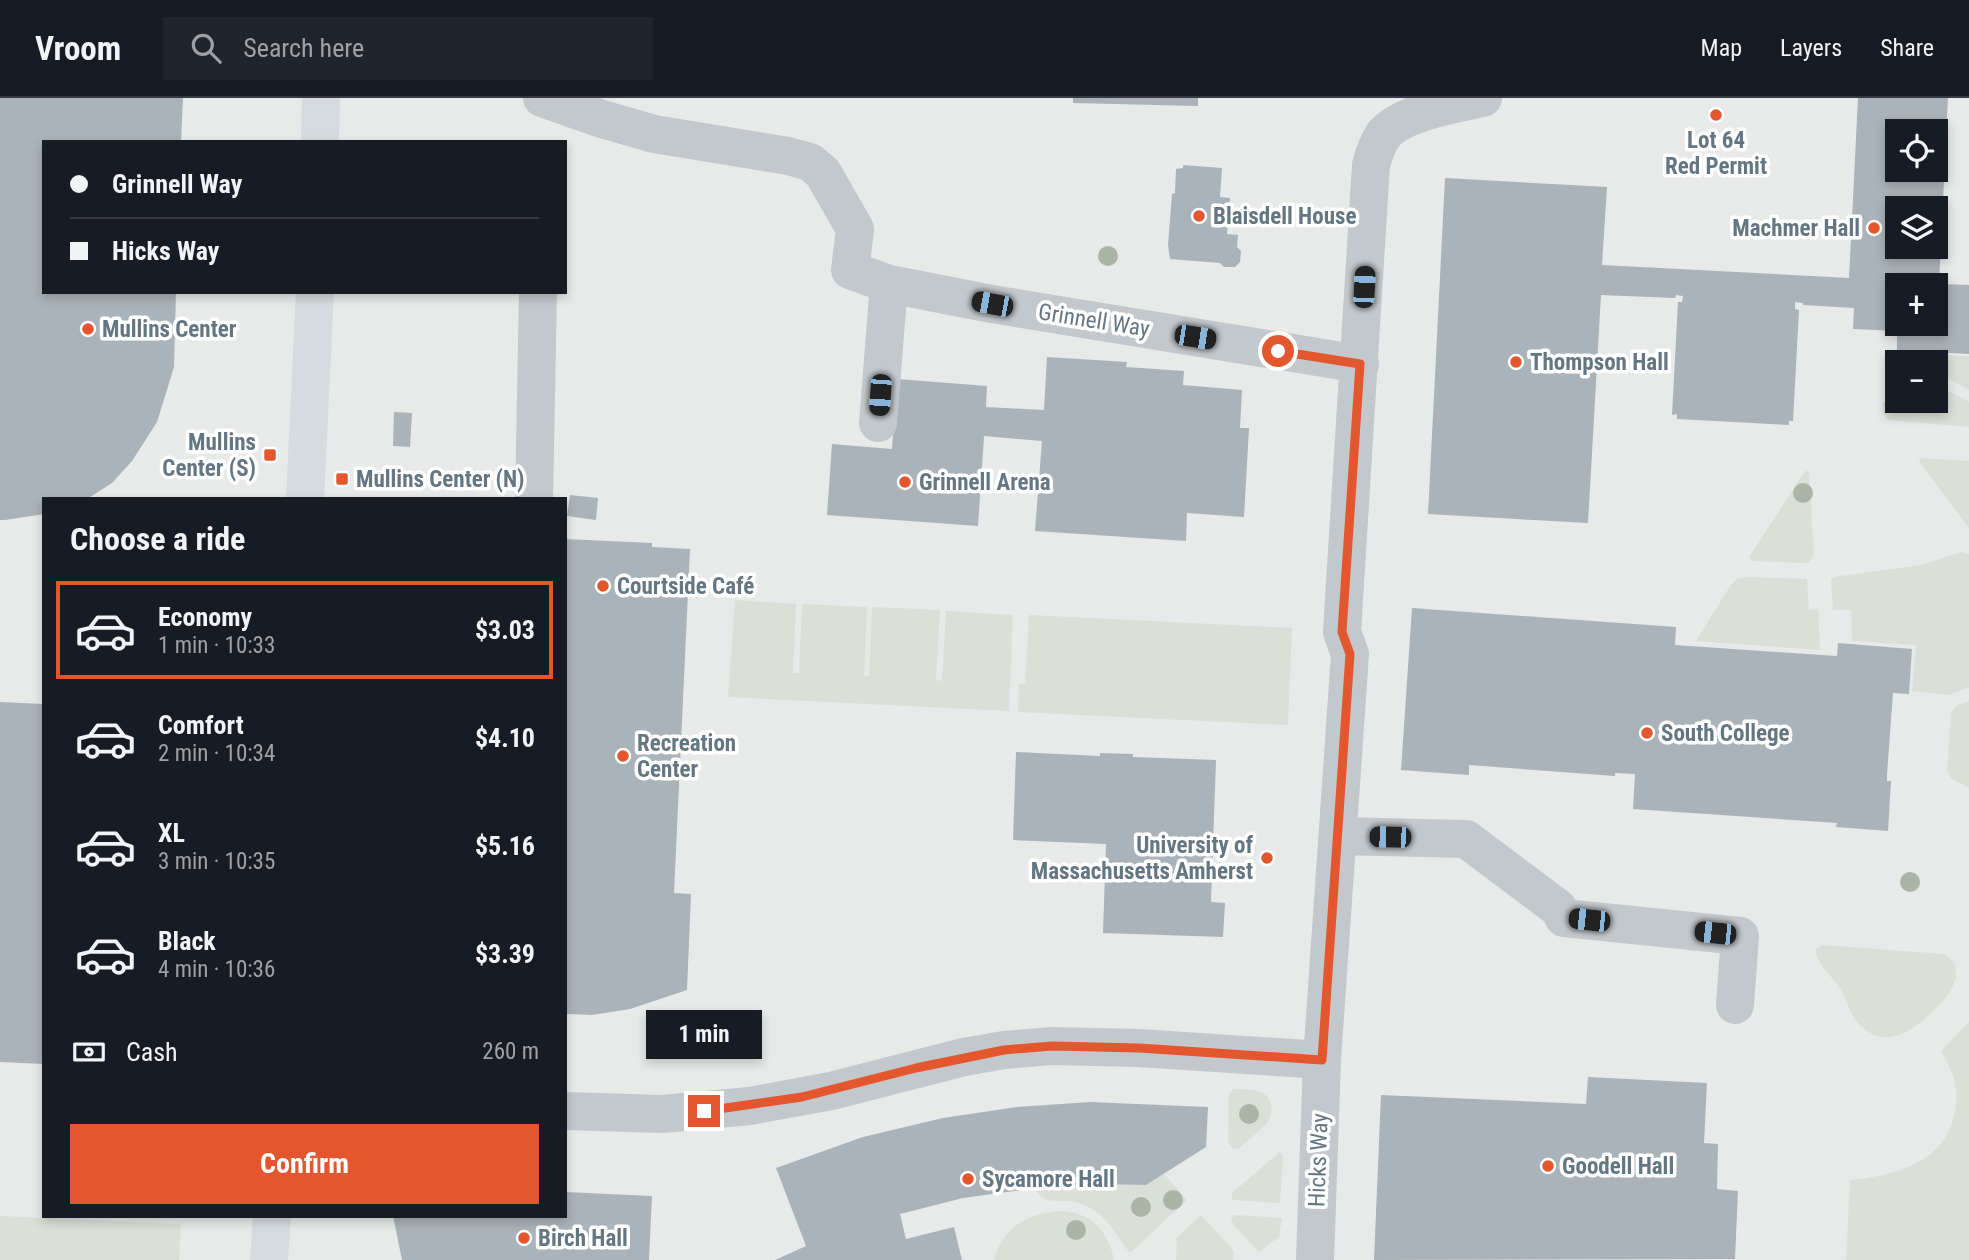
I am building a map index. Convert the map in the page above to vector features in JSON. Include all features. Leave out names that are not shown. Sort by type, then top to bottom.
[{"type":"main road","points":[[320,140],[321,98]]},
{"type":"main road","points":[[305,497],[315,294]]},
{"type":"main road","points":[[270,1260],[272,1218]]},
{"type":"street","name":"Grinnell Way","points":[[542,98],[654,134],[788,156],[810,163],[823,173],[855,229],[850,270],[889,284],[992,304],[1360,364]]},
{"type":"street","name":"Hicks Way","points":[[1315,1260],[1322,1060],[1350,654],[1342,632],[1370,183],[1375,151],[1384,135],[1400,122],[1443,107],[1483,98]]},
{"type":"street","points":[[878,423],[889,284]]},
{"type":"street","points":[[534,497],[538,294]]},
{"type":"street","points":[[1339,836],[1466,839],[1558,908],[1564,918],[1740,936],[1735,1005]]},
{"type":"street","points":[[567,1111],[662,1114],[750,1106],[831,1091],[964,1057],[1052,1046],[1139,1048],[1322,1060]]},
{"type":"shaded area","name":"University of Massachusetts Amherst","points":[[0,98],[1969,98],[1969,1260],[0,1260]]},
{"type":"shaded area","points":[[1948,355],[1969,356],[1969,390],[1948,379]]},
{"type":"shaded area","points":[[1948,391],[1969,402],[1969,427],[1888,420],[1883,413],[1882,402],[1885,402],[1885,413],[1948,413]]},
{"type":"shaded area","points":[[1920,458],[1969,461],[1969,528],[1919,461]]},
{"type":"shaded area","points":[[1806,470],[1809,473],[1814,555],[1808,563],[1752,561],[1749,557]]},
{"type":"shaded area","points":[[1962,552],[1969,554],[1969,687],[1949,695],[1912,691],[1916,645],[1852,641],[1851,610],[1833,610],[1831,580],[1834,577],[1921,565]]},
{"type":"shaded area","points":[[1737,579],[1807,579],[1809,610],[1818,609],[1820,650],[1696,641],[1730,586]]},
{"type":"shaded area","points":[[735,600],[796,604],[793,673],[799,673],[802,604],[867,607],[864,676],[869,676],[872,607],[940,610],[936,680],[942,681],[946,611],[1013,615],[1009,711],[728,697]]},
{"type":"shaded area","points":[[1029,615],[1292,628],[1288,725],[1018,712],[1019,684],[1025,684]]},
{"type":"shaded area","points":[[1969,701],[1969,788],[1951,778],[1947,770],[1951,713],[1956,706]]},
{"type":"shaded area","points":[[1822,945],[1943,954],[1951,959],[1955,966],[1955,981],[1942,1002],[1920,1023],[1902,1034],[1882,1037],[1872,1034],[1855,1019],[1841,990],[1816,954],[1816,949]]},
{"type":"shaded area","points":[[1969,1022],[1969,1260],[1846,1260],[1850,1180],[1896,1172],[1910,1166],[1924,1159],[1945,1138],[1954,1117],[1956,1093],[1953,1075],[1941,1051]]},
{"type":"shaded area","points":[[1234,1089],[1251,1090],[1266,1095],[1271,1105],[1271,1115],[1262,1128],[1239,1148],[1233,1149],[1228,1142],[1229,1093]]},
{"type":"shaded area","points":[[1280,1152],[1283,1156],[1280,1203],[1232,1200],[1232,1193]]},
{"type":"shaded area","points":[[1164,1174],[1187,1200],[1130,1253],[1109,1224],[1096,1212],[1073,1201],[1043,1198],[1036,1188],[1092,1184],[1146,1185]]},
{"type":"shaded area","points":[[1059,1211],[1080,1215],[1096,1225],[1108,1240],[1114,1260],[994,1260],[1003,1239],[1018,1224],[1037,1215]]},
{"type":"shaded area","points":[[1201,1215],[1234,1251],[1233,1260],[1176,1260],[1175,1239]]},
{"type":"shaded area","points":[[1235,1215],[1282,1218],[1279,1237],[1259,1252],[1232,1223],[1231,1219]]},
{"type":"shaded area","points":[[0,1216],[181,1224],[179,1260],[0,1260]]},
{"type":"building","name":"Mullins Center","points":[[0,98],[183,98],[181,140],[42,140],[42,294],[176,294],[174,367],[157,422],[132,461],[112,483],[90,497],[42,497],[42,514],[0,520]]},
{"type":"building","points":[[1073,98],[1198,98],[1198,106],[1073,103]]},
{"type":"building","name":"Thompson Hall","points":[[1858,98],[1948,98],[1947,119],[1885,119],[1885,182],[1944,182],[1943,196],[1885,196],[1885,259],[1940,259],[1940,273],[1885,273],[1885,330],[1853,329],[1854,308],[1803,305],[1795,302],[1795,309],[1799,310],[1793,421],[1789,421],[1789,425],[1677,419],[1677,414],[1672,415],[1678,302],[1682,302],[1683,296],[1601,295],[1588,523],[1428,514],[1445,178],[1607,187],[1602,265],[1849,278]]},
{"type":"building","name":"Blaisdell House","points":[[1183,165],[1222,168],[1220,197],[1230,198],[1227,234],[1238,235],[1237,247],[1241,251],[1240,262],[1235,267],[1224,267],[1220,263],[1170,259],[1168,245],[1172,194],[1175,193],[1176,169],[1183,168]]},
{"type":"building","name":"Thompson Hall","points":[[1948,284],[1969,285],[1969,354],[1948,353],[1948,350],[1897,350],[1897,336],[1948,336]]},
{"type":"building","points":[[1047,357],[1127,362],[1126,367],[1184,371],[1183,385],[1242,390],[1240,428],[1249,428],[1244,517],[1187,513],[1186,541],[1035,531],[1042,441],[984,436],[978,526],[827,515],[832,444],[892,449],[897,379],[987,386],[986,407],[1044,410]]},
{"type":"building","points":[[394,412],[412,413],[410,447],[393,446]]},
{"type":"building","points":[[570,495],[598,498],[596,520],[567,516]]},
{"type":"building","name":"Recreation Center","points":[[567,539],[652,543],[652,547],[690,549],[674,893],[691,894],[687,990],[630,1009],[592,1015],[567,1014]]},
{"type":"building","name":"South College","points":[[1412,608],[1676,627],[1675,645],[1837,656],[1838,643],[1912,649],[1909,694],[1893,693],[1887,775],[1887,781],[1891,781],[1888,831],[1836,827],[1837,823],[1633,809],[1635,774],[1615,773],[1615,776],[1469,765],[1469,775],[1401,770]]},
{"type":"building","points":[[0,702],[42,704],[42,1064],[0,1062]]},
{"type":"building","points":[[1016,752],[1100,756],[1100,753],[1133,754],[1133,757],[1216,760],[1211,902],[1225,903],[1223,937],[1103,933],[1106,844],[1013,840]]},
{"type":"building","name":"Goodell Hall","points":[[1588,1077],[1707,1083],[1704,1143],[1718,1144],[1717,1189],[1738,1191],[1735,1259],[1374,1260],[1381,1095],[1586,1104]]},
{"type":"building","name":"Sycamore Hall","points":[[1090,1102],[1208,1107],[1206,1147],[1146,1185],[1092,1184],[1030,1189],[963,1198],[900,1214],[906,1239],[954,1227],[962,1260],[775,1260],[806,1246],[776,1168],[863,1137],[943,1118],[1017,1107]]},
{"type":"building","name":"Birch Hall","points":[[567,1192],[652,1196],[649,1260],[402,1260],[393,1218],[567,1218]]},
{"type":"place","name":"Lot 64 Red Permit","points":[[1716,115]]},
{"type":"place","name":"Blaisdell House","points":[[1199,216]]},
{"type":"place","name":"Machmer Hall","points":[[1874,228]]},
{"type":"place","name":"Mullins Center","points":[[88,329]]},
{"type":"place","name":"Thompson Hall","points":[[1516,362]]},
{"type":"place","name":"Mullins Center (S)","points":[[270,455]]},
{"type":"place","name":"Mullins Center (N)","points":[[342,479]]},
{"type":"place","name":"Grinnell Arena","points":[[905,482]]},
{"type":"place","name":"Courtside Café","points":[[603,586]]},
{"type":"place","name":"South College","points":[[1647,733]]},
{"type":"place","name":"Recreation Center","points":[[623,756]]},
{"type":"place","name":"University of Massachusetts Amherst","points":[[1267,858]]},
{"type":"place","name":"Goodell Hall","points":[[1548,1166]]},
{"type":"place","name":"Sycamore Hall","points":[[968,1179]]},
{"type":"place","name":"Birch Hall","points":[[524,1238]]},
{"type":"route","points":[[704,1111],[750,1106],[831,1091],[964,1057],[1052,1046],[1139,1048],[1322,1060],[1350,654],[1342,632],[1360,364],[1278,351]]}]
